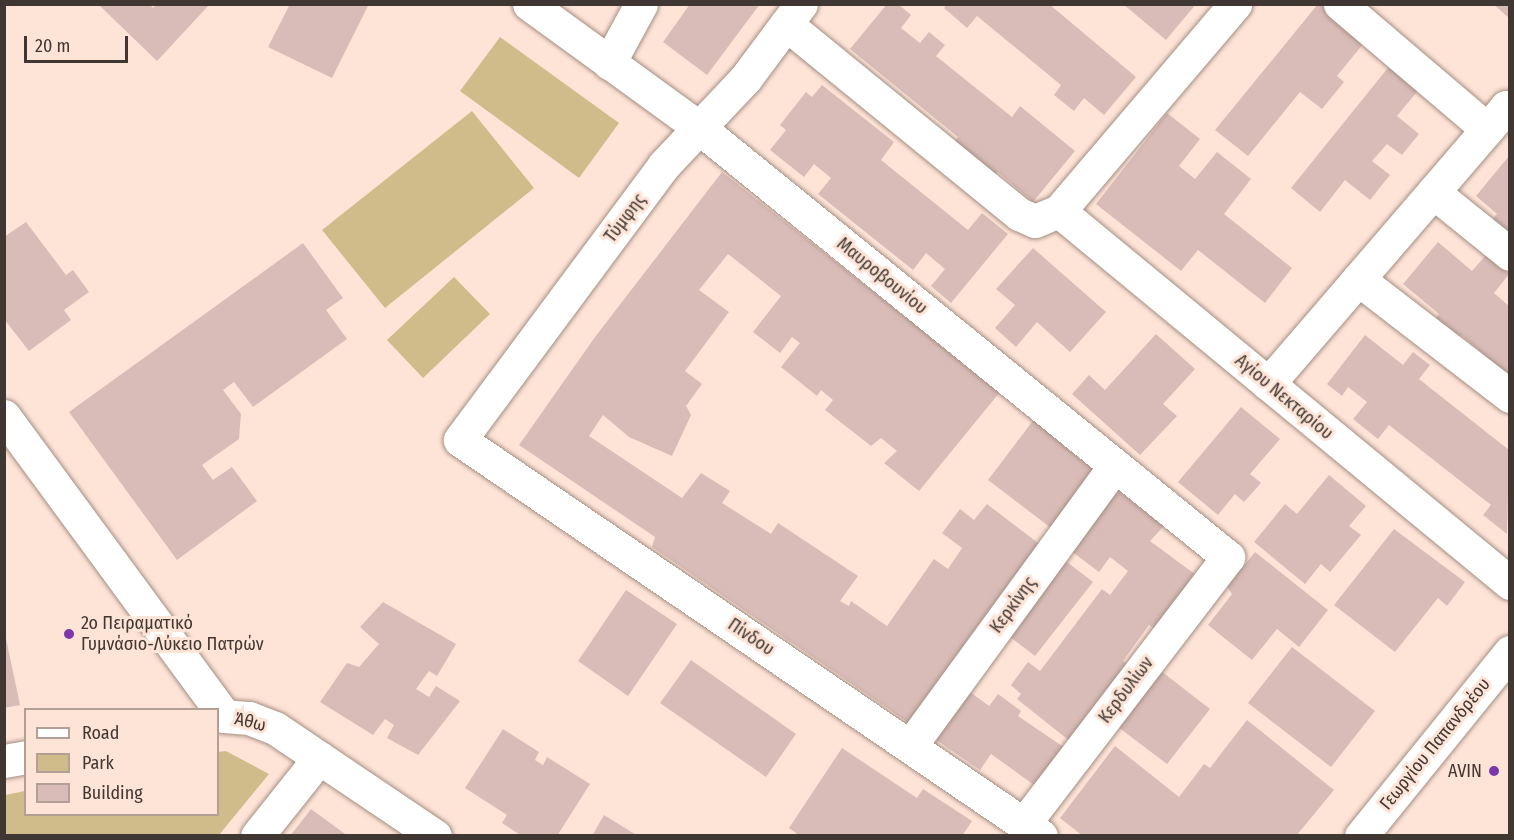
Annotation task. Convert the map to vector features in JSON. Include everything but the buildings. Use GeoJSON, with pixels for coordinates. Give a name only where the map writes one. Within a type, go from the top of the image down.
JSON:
{"type":"FeatureCollection","features":[{"type":"Feature","properties":{"kind":"street","name":"Μαυροβουνίου"},"geometry":{"type":"LineString","coordinates":[[529,4],[697,126],[1228,557]]}},
{"type":"Feature","properties":{"kind":"street"},"geometry":{"type":"LineString","coordinates":[[609,63],[641,4]]}},
{"type":"Feature","properties":{"kind":"street"},"geometry":{"type":"LineString","coordinates":[[794,14],[1019,214],[1035,221],[1059,211],[1235,4]]}},
{"type":"Feature","properties":{"kind":"street"},"geometry":{"type":"LineString","coordinates":[[1268,384],[1498,120],[1340,4]]}},
{"type":"Feature","properties":{"kind":"street","name":"Τύμφης"},"geometry":{"type":"LineString","coordinates":[[460,440],[664,165],[697,126],[745,79],[794,14]]}},
{"type":"Feature","properties":{"kind":"street"},"geometry":{"type":"LineString","coordinates":[[1433,192],[1509,254]]}},
{"type":"Feature","properties":{"kind":"street","name":"Αγίου Νεκταρίου"},"geometry":{"type":"LineString","coordinates":[[1059,211],[1509,583]]}},
{"type":"Feature","properties":{"kind":"street"},"geometry":{"type":"LineString","coordinates":[[1358,279],[1509,396]]}},
{"type":"Feature","properties":{"kind":"street","name":"Άθω"},"geometry":{"type":"LineString","coordinates":[[4,416],[215,708]]}},
{"type":"Feature","properties":{"kind":"street","name":"Πίνδου"},"geometry":{"type":"LineString","coordinates":[[460,440],[911,745],[1032,830]]}},
{"type":"Feature","properties":{"kind":"street","name":"Κερκίνης"},"geometry":{"type":"LineString","coordinates":[[911,745],[1115,465]]}},
{"type":"Feature","properties":{"kind":"street","name":"Κερδυλίων"},"geometry":{"type":"LineString","coordinates":[[1032,830],[1228,557]]}},
{"type":"Feature","properties":{"kind":"street","name":"Γεωργίου Παπανδρέου"},"geometry":{"type":"LineString","coordinates":[[1361,836],[1504,669]]}},
{"type":"Feature","properties":{"kind":"street","name":"Άθω"},"geometry":{"type":"LineString","coordinates":[[221,716],[262,721],[435,836]]}},
{"type":"Feature","properties":{"kind":"street"},"geometry":{"type":"LineString","coordinates":[[4,761],[24,757]]}},
{"type":"Feature","properties":{"kind":"street"},"geometry":{"type":"LineString","coordinates":[[256,836],[319,758]]}},
{"type":"Feature","properties":{"kind":"green space"},"geometry":{"type":"Polygon","coordinates":[[[500,37],[619,123],[579,178],[460,91],[500,37]]]}},
{"type":"Feature","properties":{"kind":"green space"},"geometry":{"type":"Polygon","coordinates":[[[472,111],[534,188],[385,308],[322,230],[472,111]]]}},
{"type":"Feature","properties":{"kind":"green space"},"geometry":{"type":"Polygon","coordinates":[[[454,277],[490,314],[423,378],[387,340],[454,277]]]}},
{"type":"Feature","properties":{"kind":"green space"},"geometry":{"type":"Polygon","coordinates":[[[226,751],[269,774],[219,835],[5,835],[5,795],[24,791],[24,816],[219,816],[219,752],[226,751]]]}},
{"type":"Feature","properties":{"kind":"place","name":"2ο Πειραματικό Γυμνάσιο-Λύκειο Πατρών"},"geometry":{"type":"Point","coordinates":[69,634]}},
{"type":"Feature","properties":{"kind":"place","name":"AVIN"},"geometry":{"type":"Point","coordinates":[1494,771]}}]}
